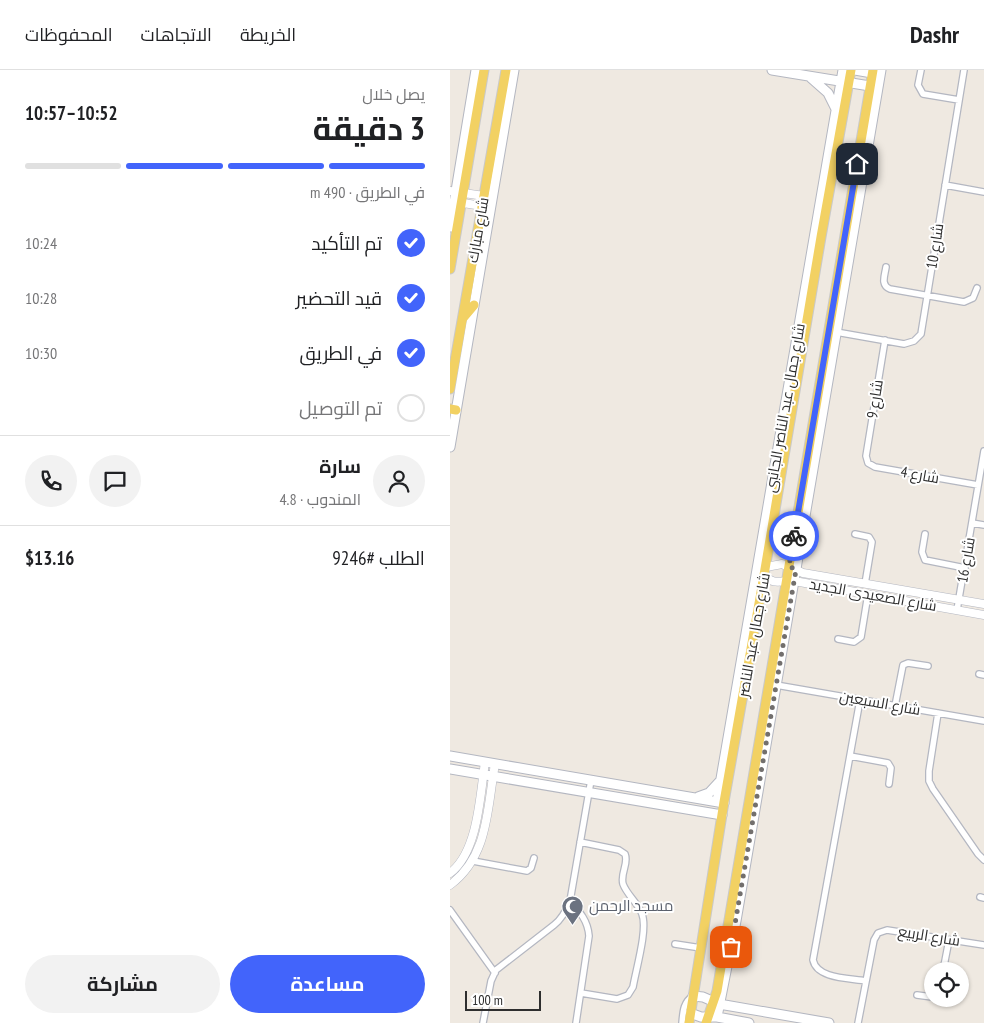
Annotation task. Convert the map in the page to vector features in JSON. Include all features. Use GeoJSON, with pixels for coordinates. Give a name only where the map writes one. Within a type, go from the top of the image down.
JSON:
{"type":"FeatureCollection","features":[{"type":"Feature","properties":{"kind":"main road"},"geometry":{"type":"LineString","coordinates":[[450,227],[476,70]]}},
{"type":"Feature","properties":{"kind":"main road","name":"شارع مبارك"},"geometry":{"type":"LineString","coordinates":[[450,269],[456,196],[484,70]]}},
{"type":"Feature","properties":{"kind":"main road","name":"شارع مبارك"},"geometry":{"type":"LineString","coordinates":[[450,389],[506,70]]}},
{"type":"Feature","properties":{"kind":"main road"},"geometry":{"type":"LineString","coordinates":[[450,447],[453,410],[474,305],[514,70]]}},
{"type":"Feature","properties":{"kind":"main road"},"geometry":{"type":"LineString","coordinates":[[772,70],[874,86],[836,332],[792,568]]}},
{"type":"Feature","properties":{"kind":"main road"},"geometry":{"type":"LineString","coordinates":[[818,236],[845,82],[843,70]]}},
{"type":"Feature","properties":{"kind":"main road"},"geometry":{"type":"LineString","coordinates":[[818,236],[836,109],[851,70]]}},
{"type":"Feature","properties":{"kind":"main road"},"geometry":{"type":"LineString","coordinates":[[855,70],[875,71]]}},
{"type":"Feature","properties":{"kind":"main road","name":"شارع جمال عبد الناصر"},"geometry":{"type":"LineString","coordinates":[[711,1019],[717,1003],[732,920],[874,86],[875,71]]}},
{"type":"Feature","properties":{"kind":"main road"},"geometry":{"type":"LineString","coordinates":[[809,76],[828,93],[836,109]]}},
{"type":"Feature","properties":{"kind":"main road"},"geometry":{"type":"LineString","coordinates":[[500,97],[507,109]]}},
{"type":"Feature","properties":{"kind":"main road","name":"شارع جمال عبد الناصر الجانبى"},"geometry":{"type":"LineString","coordinates":[[724,802],[718,796],[736,715],[818,236]]}},
{"type":"Feature","properties":{"kind":"main road"},"geometry":{"type":"LineString","coordinates":[[462,320],[474,305]]}},
{"type":"Feature","properties":{"kind":"main road","name":"شارع جمال عبد الناصر"},"geometry":{"type":"LineString","coordinates":[[689,1023],[736,715],[765,571],[775,484]]}},
{"type":"Feature","properties":{"kind":"main road"},"geometry":{"type":"LineString","coordinates":[[765,724],[776,685],[778,648]]}},
{"type":"Feature","properties":{"kind":"main road"},"geometry":{"type":"LineString","coordinates":[[450,756],[724,802]]}},
{"type":"Feature","properties":{"kind":"main road"},"geometry":{"type":"LineString","coordinates":[[450,768],[722,815]]}},
{"type":"Feature","properties":{"kind":"main road"},"geometry":{"type":"LineString","coordinates":[[696,798],[703,796],[714,788],[722,777]]}},
{"type":"Feature","properties":{"kind":"main road"},"geometry":{"type":"LineString","coordinates":[[693,996],[703,997],[717,1003],[829,1023]]}},
{"type":"Feature","properties":{"kind":"main road"},"geometry":{"type":"LineString","coordinates":[[690,1013],[711,1019],[749,1023]]}},
{"type":"Feature","properties":{"kind":"street"},"geometry":{"type":"LineString","coordinates":[[921,70],[918,85],[921,92],[959,100]]}},
{"type":"Feature","properties":{"kind":"street","name":"شارع 10"},"geometry":{"type":"LineString","coordinates":[[836,332],[904,344],[917,339],[922,330],[964,70]]}},
{"type":"Feature","properties":{"kind":"street"},"geometry":{"type":"LineString","coordinates":[[945,185],[984,192]]}},
{"type":"Feature","properties":{"kind":"street"},"geometry":{"type":"LineString","coordinates":[[456,196],[483,201]]}},
{"type":"Feature","properties":{"kind":"street"},"geometry":{"type":"LineString","coordinates":[[886,267],[884,283],[887,288],[967,302],[973,298],[977,288]]}},
{"type":"Feature","properties":{"kind":"street","name":"شارع 9"},"geometry":{"type":"LineString","coordinates":[[866,458],[885,340]]}},
{"type":"Feature","properties":{"kind":"street","name":"شارع 16"},"geometry":{"type":"LineString","coordinates":[[957,610],[984,451]]}},
{"type":"Feature","properties":{"kind":"street","name":"شارع 4"},"geometry":{"type":"LineString","coordinates":[[866,458],[873,467],[978,485]]}},
{"type":"Feature","properties":{"kind":"street"},"geometry":{"type":"LineString","coordinates":[[972,523],[984,525]]}},
{"type":"Feature","properties":{"kind":"street"},"geometry":{"type":"LineString","coordinates":[[856,534],[869,537],[872,542],[865,584]]}},
{"type":"Feature","properties":{"kind":"street"},"geometry":{"type":"LineString","coordinates":[[925,534],[922,552],[925,560],[964,568]]}},
{"type":"Feature","properties":{"kind":"street","name":"شارع الصعيدى الجديد"},"geometry":{"type":"LineString","coordinates":[[984,604],[803,573],[779,564],[765,571],[773,582],[790,581],[984,615]]}},
{"type":"Feature","properties":{"kind":"street"},"geometry":{"type":"LineString","coordinates":[[838,639],[854,642],[861,637],[868,594]]}},
{"type":"Feature","properties":{"kind":"street"},"geometry":{"type":"LineString","coordinates":[[895,706],[903,666],[908,663],[928,666]]}},
{"type":"Feature","properties":{"kind":"street","name":"شارع السبعين"},"geometry":{"type":"LineString","coordinates":[[776,685],[984,721]]}},
{"type":"Feature","properties":{"kind":"street"},"geometry":{"type":"LineString","coordinates":[[860,700],[813,960],[817,969],[823,973],[866,981]]}},
{"type":"Feature","properties":{"kind":"street"},"geometry":{"type":"LineString","coordinates":[[938,713],[929,781],[972,846],[984,860]]}},
{"type":"Feature","properties":{"kind":"street"},"geometry":{"type":"LineString","coordinates":[[850,756],[890,764],[892,768],[889,784]]}},
{"type":"Feature","properties":{"kind":"street"},"geometry":{"type":"LineString","coordinates":[[450,885],[461,876],[473,861],[482,839],[490,763]]}},
{"type":"Feature","properties":{"kind":"street"},"geometry":{"type":"LineString","coordinates":[[450,873],[463,860],[471,843],[488,775]]}},
{"type":"Feature","properties":{"kind":"street"},"geometry":{"type":"LineString","coordinates":[[483,1023],[494,972],[558,922],[570,901],[591,780]]}},
{"type":"Feature","properties":{"kind":"street"},"geometry":{"type":"LineString","coordinates":[[580,842],[620,850],[625,854],[623,883],[640,910],[644,923],[632,986],[628,995],[617,999],[581,993]]}},
{"type":"Feature","properties":{"kind":"street"},"geometry":{"type":"LineString","coordinates":[[473,861],[527,870],[532,868],[534,858]]}},
{"type":"Feature","properties":{"kind":"street"},"geometry":{"type":"LineString","coordinates":[[570,901],[584,917],[589,932],[576,1023]]}},
{"type":"Feature","properties":{"kind":"street"},"geometry":{"type":"LineString","coordinates":[[450,910],[494,972]]}},
{"type":"Feature","properties":{"kind":"street","name":"شارع الربيع"},"geometry":{"type":"LineString","coordinates":[[858,1023],[874,940],[880,932],[887,930],[984,945]]}},
{"type":"Feature","properties":{"kind":"street"},"geometry":{"type":"LineString","coordinates":[[945,962],[949,940]]}},
{"type":"Feature","properties":{"kind":"street"},"geometry":{"type":"LineString","coordinates":[[675,944],[701,948]]}},
{"type":"Feature","properties":{"kind":"street"},"geometry":{"type":"LineString","coordinates":[[917,994],[924,995]]}},
{"type":"Feature","properties":{"kind":"street"},"geometry":{"type":"LineString","coordinates":[[682,1023],[685,1005],[693,996]]}},
{"type":"Feature","properties":{"kind":"way so far"},"geometry":{"type":"LineString","coordinates":[[731,947],[796,570],[789,566],[794,536]]}},
{"type":"Feature","properties":{"kind":"place","name":"مسجد الرحمن"},"geometry":{"type":"Point","coordinates":[573,925]}},
{"type":"Feature","properties":{"kind":"route"},"geometry":{"type":"LineString","coordinates":[[794,536],[857,164]]}}]}
